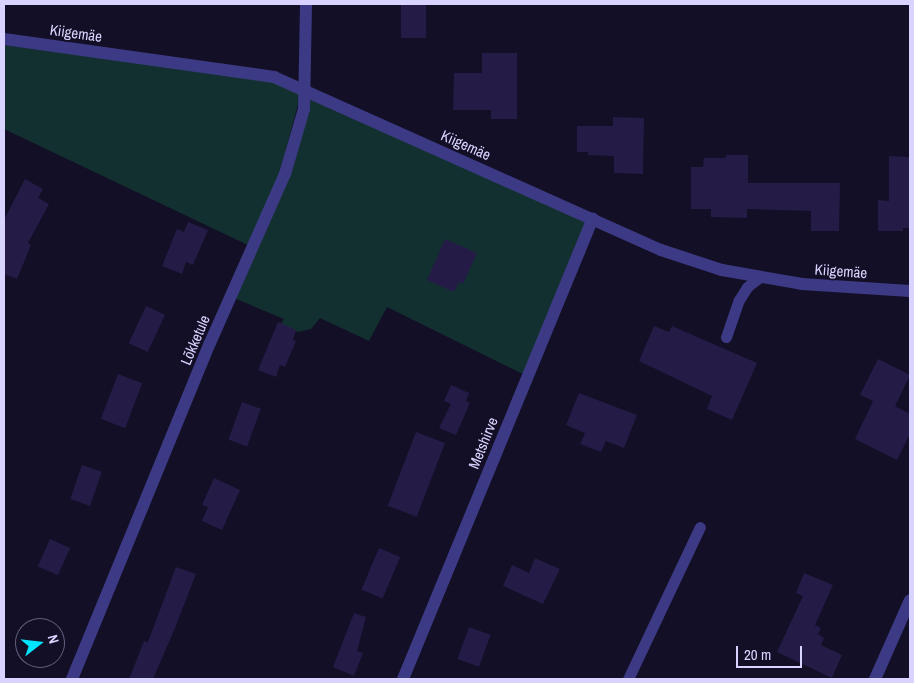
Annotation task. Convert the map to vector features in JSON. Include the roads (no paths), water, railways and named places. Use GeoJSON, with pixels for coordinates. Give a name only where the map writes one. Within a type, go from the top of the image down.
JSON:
{"type":"FeatureCollection","features":[{"type":"Feature","properties":{"kind":"street","name":"Lõkketule"},"geometry":{"type":"LineString","coordinates":[[72,679],[210,343],[285,174],[304,109],[306,4]]}},
{"type":"Feature","properties":{"kind":"street","name":"Kiigemäe"},"geometry":{"type":"LineString","coordinates":[[4,39],[274,77],[661,250],[722,270],[802,284],[910,291]]}},
{"type":"Feature","properties":{"kind":"street","name":"Metshirve"},"geometry":{"type":"LineString","coordinates":[[403,679],[593,219]]}},
{"type":"Feature","properties":{"kind":"street"},"geometry":{"type":"LineString","coordinates":[[876,679],[910,600]]}},
{"type":"Feature","properties":{"kind":"lane"},"geometry":{"type":"LineString","coordinates":[[726,337],[739,300],[748,287],[760,277]]}},
{"type":"Feature","properties":{"kind":"lane"},"geometry":{"type":"LineString","coordinates":[[628,679],[700,527]]}}]}
